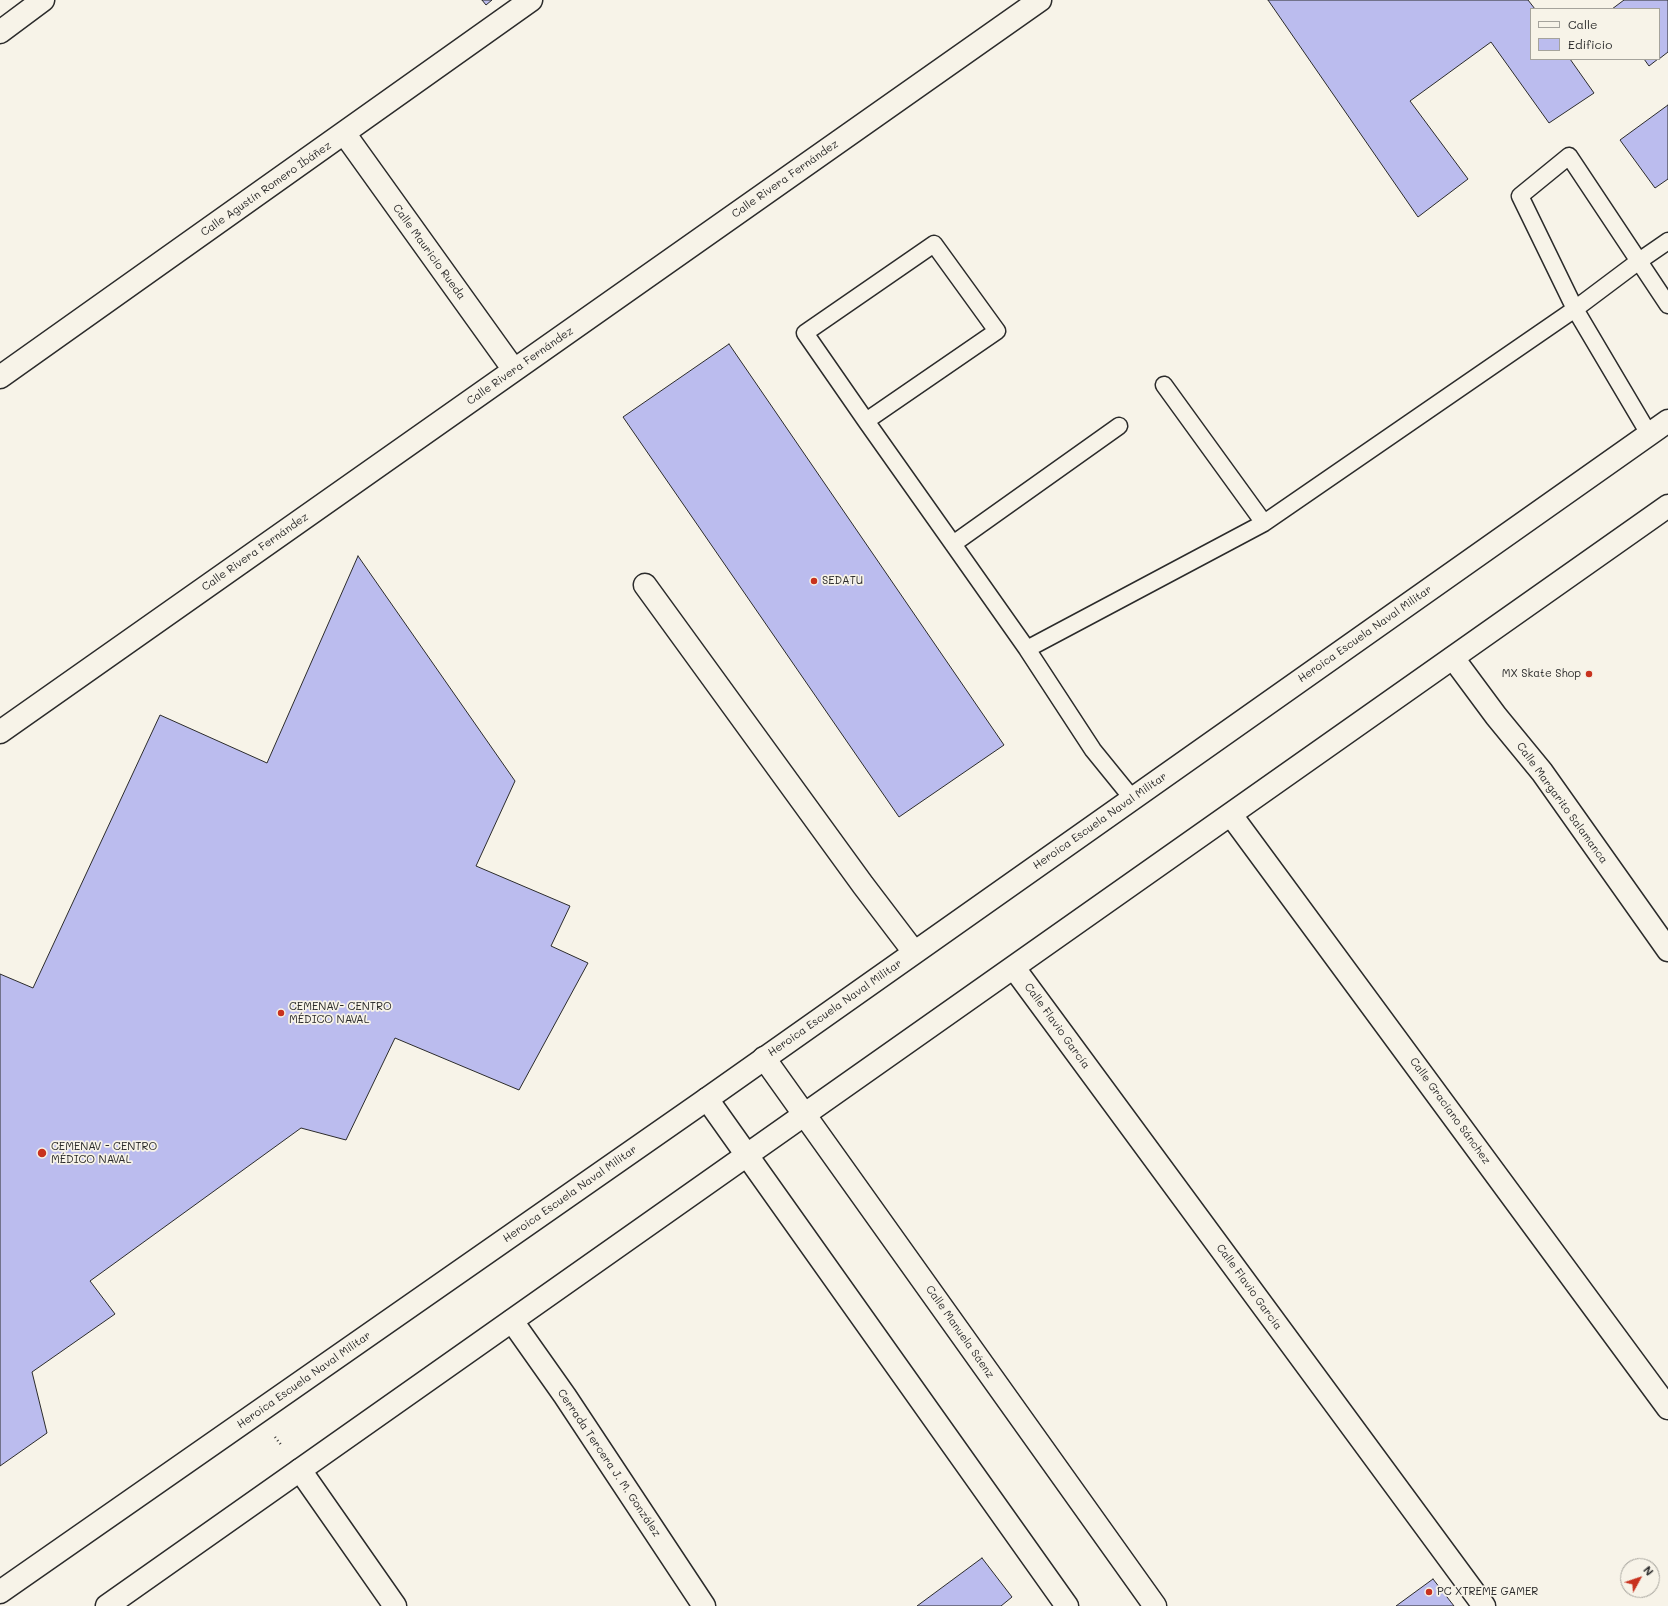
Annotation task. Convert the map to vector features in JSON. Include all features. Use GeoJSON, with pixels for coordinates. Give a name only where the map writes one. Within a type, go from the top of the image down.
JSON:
{"type":"FeatureCollection","features":[{"type":"Feature","properties":{"kind":"street"},"geometry":{"type":"LineString","coordinates":[[0,32],[43,0]]}},
{"type":"Feature","properties":{"kind":"street","name":"Calle Agustín Romero Ibáñez"},"geometry":{"type":"LineString","coordinates":[[0,377],[531,0]]}},
{"type":"Feature","properties":{"kind":"street","name":"Calle Rivera Fernández"},"geometry":{"type":"LineString","coordinates":[[0,732],[1040,0]]}},
{"type":"Feature","properties":{"kind":"street","name":"Calle Mauricio Rueda"},"geometry":{"type":"LineString","coordinates":[[344,133],[514,370]]}},
{"type":"Feature","properties":{"kind":"street","name":"Heroica Escuela Naval Militar"},"geometry":{"type":"LineString","coordinates":[[0,1592],[707,1099],[1668,421]]}},
{"type":"Feature","properties":{"kind":"street"},"geometry":{"type":"LineString","coordinates":[[107,1606],[1453,658],[1666,513]]}},
{"type":"Feature","properties":{"kind":"street"},"geometry":{"type":"LineString","coordinates":[[645,585],[863,885],[914,952]]}},
{"type":"Feature","properties":{"kind":"street","name":"Calle Margarito Salamanca"},"geometry":{"type":"LineString","coordinates":[[1453,658],[1496,716],[1542,772],[1668,950]]}},
{"type":"Feature","properties":{"kind":"street","name":"Calle Graciano Sánchez"},"geometry":{"type":"LineString","coordinates":[[1231,815],[1668,1408]]}},
{"type":"Feature","properties":{"kind":"street","name":"Calle Flavio García"},"geometry":{"type":"LineString","coordinates":[[1014,968],[1484,1606]]}},
{"type":"Feature","properties":{"kind":"street","name":"Calle Manuela Sáenz"},"geometry":{"type":"LineString","coordinates":[[764,1058],[1155,1606]]}},
{"type":"Feature","properties":{"kind":"street"},"geometry":{"type":"LineString","coordinates":[[707,1099],[1067,1606]]}},
{"type":"Feature","properties":{"kind":"street","name":"Cerrada Tercera J. M. González"},"geometry":{"type":"LineString","coordinates":[[512,1321],[565,1396],[704,1606]]}},
{"type":"Feature","properties":{"kind":"street"},"geometry":{"type":"LineString","coordinates":[[300,1470],[395,1606]]}},
{"type":"Feature","properties":{"kind":"lane"},"geometry":{"type":"LineString","coordinates":[[1649,434],[1575,309],[1520,196],[1569,156],[1668,305]]}},
{"type":"Feature","properties":{"kind":"lane"},"geometry":{"type":"LineString","coordinates":[[1027,649],[1264,523],[1575,309],[1668,241]]}},
{"type":"Feature","properties":{"kind":"lane"},"geometry":{"type":"LineString","coordinates":[[866,421],[997,331],[934,244],[805,333],[866,421],[1027,649],[1094,750],[1132,798]]}},
{"type":"Feature","properties":{"kind":"lane"},"geometry":{"type":"LineString","coordinates":[[1164,385],[1264,523]]}},
{"type":"Feature","properties":{"kind":"lane"},"geometry":{"type":"LineString","coordinates":[[953,544],[1119,426]]}},
{"type":"Feature","properties":{"kind":"path"},"geometry":{"type":"LineString","coordinates":[[257,1412],[300,1470]]}},
{"type":"Feature","properties":{"kind":"building"},"geometry":{"type":"Polygon","coordinates":[[[482,0],[492,0],[486,5],[482,0]]]}},
{"type":"Feature","properties":{"kind":"building"},"geometry":{"type":"Polygon","coordinates":[[[1268,0],[1528,0],[1534,8],[1530,8],[1530,60],[1571,60],[1594,93],[1549,123],[1491,42],[1410,101],[1468,179],[1418,217],[1268,0]]]}},
{"type":"Feature","properties":{"kind":"building"},"geometry":{"type":"Polygon","coordinates":[[[1624,0],[1668,0],[1668,52],[1660,58],[1660,8],[1613,8],[1624,0]]]}},
{"type":"Feature","properties":{"kind":"building"},"geometry":{"type":"Polygon","coordinates":[[[1645,60],[1657,60],[1649,66],[1645,60]]]}},
{"type":"Feature","properties":{"kind":"building"},"geometry":{"type":"Polygon","coordinates":[[[1668,105],[1668,179],[1655,188],[1620,140],[1668,105]]]}},
{"type":"Feature","properties":{"kind":"building","name":"SEDATU"},"geometry":{"type":"Polygon","coordinates":[[[729,344],[1004,745],[899,817],[623,417],[729,344]]]}},
{"type":"Feature","properties":{"kind":"building","name":"CEMENAV- CENTRO MÉDICO NAVAL"},"geometry":{"type":"Polygon","coordinates":[[[358,556],[515,781],[476,866],[570,906],[551,946],[588,963],[519,1090],[395,1038],[346,1140],[301,1128],[90,1281],[115,1314],[32,1372],[47,1433],[0,1466],[0,974],[33,988],[160,715],[267,763],[358,556]]]}},
{"type":"Feature","properties":{"kind":"building"},"geometry":{"type":"Polygon","coordinates":[[[982,1558],[1012,1597],[1001,1606],[917,1606],[982,1558]]]}},
{"type":"Feature","properties":{"kind":"building","name":"PC XTREME GAMER"},"geometry":{"type":"Polygon","coordinates":[[[1433,1579],[1454,1606],[1396,1606],[1433,1579]]]}},
{"type":"Feature","properties":{"kind":"place","name":"SEDATU"},"geometry":{"type":"Point","coordinates":[814,581]}},
{"type":"Feature","properties":{"kind":"place","name":"MX Skate Shop"},"geometry":{"type":"Point","coordinates":[1589,674]}},
{"type":"Feature","properties":{"kind":"place","name":"CEMENAV- CENTRO MÉDICO NAVAL"},"geometry":{"type":"Point","coordinates":[281,1013]}},
{"type":"Feature","properties":{"kind":"place","name":"CEMENAV - CENTRO MÉDICO NAVAL"},"geometry":{"type":"Point","coordinates":[42,1153]}},
{"type":"Feature","properties":{"kind":"place","name":"PC XTREME GAMER"},"geometry":{"type":"Point","coordinates":[1429,1592]}}]}
